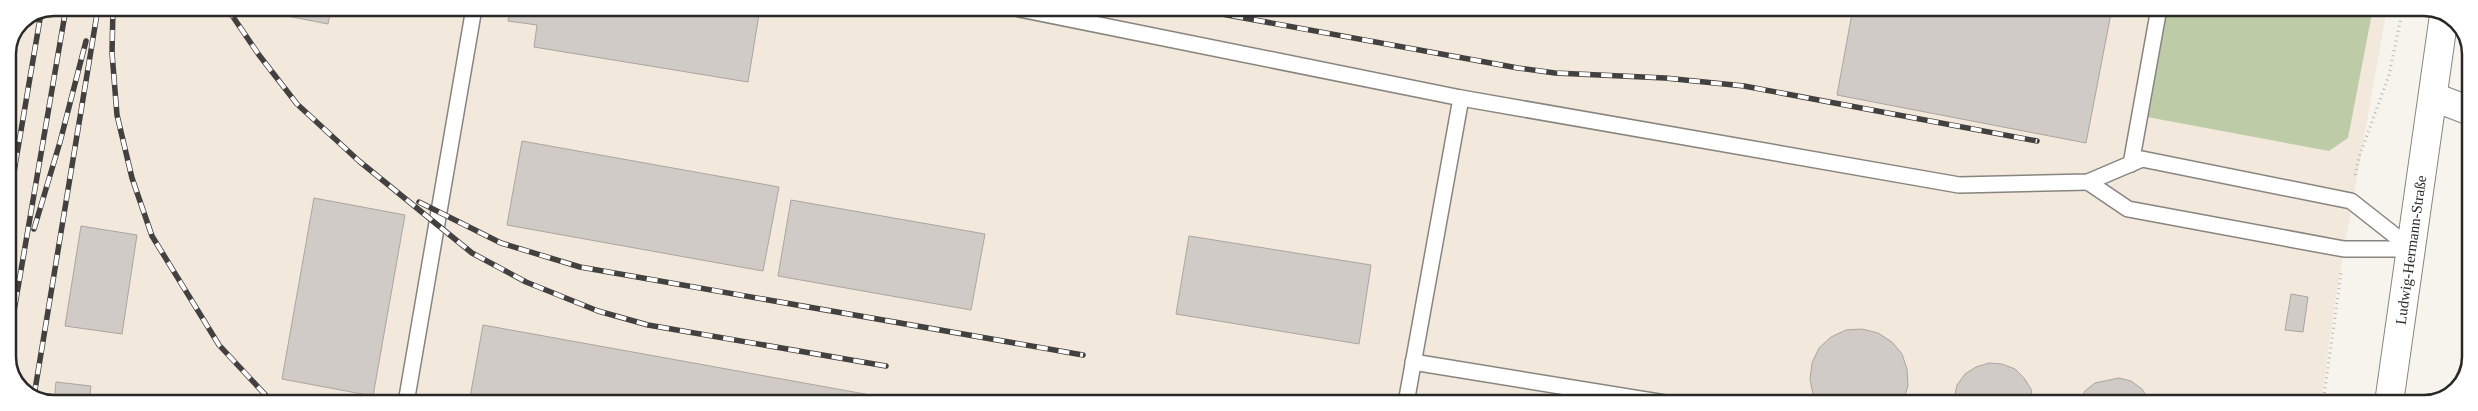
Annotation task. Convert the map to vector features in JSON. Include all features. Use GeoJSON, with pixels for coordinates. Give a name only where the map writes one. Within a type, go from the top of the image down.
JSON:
{"type":"FeatureCollection","features":[{"type":"Feature","properties":{"kind":"street","name":"Ludwig-Hermann-Straße"},"geometry":{"type":"LineString","coordinates":[[2390,395],[2443,21]]}},
{"type":"Feature","properties":{"kind":"street"},"geometry":{"type":"LineString","coordinates":[[2434,97],[2462,108]]}},
{"type":"Feature","properties":{"kind":"lane"},"geometry":{"type":"LineString","coordinates":[[408,394],[473,16]]}},
{"type":"Feature","properties":{"kind":"lane"},"geometry":{"type":"LineString","coordinates":[[1057,16],[1461,98],[1959,185],[2088,182],[2142,159],[2351,201],[2412,249]]}},
{"type":"Feature","properties":{"kind":"lane"},"geometry":{"type":"LineString","coordinates":[[2131,164],[2157,17]]}},
{"type":"Feature","properties":{"kind":"lane"},"geometry":{"type":"LineString","coordinates":[[1407,395],[1461,98]]}},
{"type":"Feature","properties":{"kind":"lane"},"geometry":{"type":"LineString","coordinates":[[2088,182],[2128,209],[2344,248],[2412,249]]}},
{"type":"Feature","properties":{"kind":"lane"},"geometry":{"type":"LineString","coordinates":[[1413,362],[1613,395]]}},
{"type":"Feature","properties":{"kind":"shaded area"},"geometry":{"type":"Polygon","coordinates":[[[54,16],[2385,17],[2335,301],[2322,395],[49,394],[37,391],[27,384],[19,371],[16,359],[16,54],[19,40],[27,27],[40,19],[54,16]]]}},
{"type":"Feature","properties":{"kind":"green space"},"geometry":{"type":"Polygon","coordinates":[[[2165,17],[2371,17],[2348,138],[2329,151],[2147,117],[2165,17]]]}},
{"type":"Feature","properties":{"kind":"building"},"geometry":{"type":"Polygon","coordinates":[[[288,16],[329,16],[328,24],[288,16]]]}},
{"type":"Feature","properties":{"kind":"building"},"geometry":{"type":"Polygon","coordinates":[[[509,16],[759,16],[748,82],[534,47],[537,25],[508,21],[509,16]]]}},
{"type":"Feature","properties":{"kind":"building"},"geometry":{"type":"Polygon","coordinates":[[[1851,17],[2110,17],[2086,143],[1837,95],[1851,17]]]}},
{"type":"Feature","properties":{"kind":"building"},"geometry":{"type":"Polygon","coordinates":[[[522,141],[779,187],[763,271],[507,225],[522,141]]]}},
{"type":"Feature","properties":{"kind":"building"},"geometry":{"type":"Polygon","coordinates":[[[314,198],[405,215],[373,394],[363,394],[282,379],[314,198]]]}},
{"type":"Feature","properties":{"kind":"building"},"geometry":{"type":"Polygon","coordinates":[[[791,200],[985,234],[971,310],[778,276],[791,200]]]}},
{"type":"Feature","properties":{"kind":"building"},"geometry":{"type":"Polygon","coordinates":[[[81,226],[137,235],[122,334],[65,326],[81,226]]]}},
{"type":"Feature","properties":{"kind":"building"},"geometry":{"type":"Polygon","coordinates":[[[1189,236],[1371,265],[1359,344],[1176,314],[1189,236]]]}},
{"type":"Feature","properties":{"kind":"building"},"geometry":{"type":"Polygon","coordinates":[[[2291,294],[2308,297],[2303,332],[2285,330],[2291,294]]]}},
{"type":"Feature","properties":{"kind":"building"},"geometry":{"type":"Polygon","coordinates":[[[483,325],[867,394],[471,394],[483,325]]]}},
{"type":"Feature","properties":{"kind":"building"},"geometry":{"type":"Polygon","coordinates":[[[1862,329],[1878,333],[1892,342],[1902,354],[1907,369],[1908,386],[1905,395],[1813,395],[1810,379],[1812,363],[1819,348],[1831,337],[1846,330],[1862,329]]]}},
{"type":"Feature","properties":{"kind":"building"},"geometry":{"type":"Polygon","coordinates":[[[1989,363],[2002,364],[2015,369],[2024,378],[2031,389],[2032,395],[1955,395],[1957,385],[1965,374],[1976,367],[1989,363]]]}},
{"type":"Feature","properties":{"kind":"building"},"geometry":{"type":"Polygon","coordinates":[[[2119,378],[2131,381],[2142,389],[2146,395],[2083,395],[2095,383],[2119,378]]]}},
{"type":"Feature","properties":{"kind":"building"},"geometry":{"type":"Polygon","coordinates":[[[56,382],[91,386],[90,394],[55,394],[56,382]]]}},
{"type":"Feature","properties":{"kind":"railway"},"geometry":{"type":"LineString","coordinates":[[16,299],[65,16]]}},
{"type":"Feature","properties":{"kind":"railway"},"geometry":{"type":"LineString","coordinates":[[35,390],[97,16]]}},
{"type":"Feature","properties":{"kind":"railway"},"geometry":{"type":"LineString","coordinates":[[113,16],[112,53],[117,115],[132,178],[152,236],[219,345],[265,394]]}},
{"type":"Feature","properties":{"kind":"railway"},"geometry":{"type":"LineString","coordinates":[[232,16],[259,55],[297,104],[359,161],[472,253],[526,282],[598,311],[648,325],[886,366]]}},
{"type":"Feature","properties":{"kind":"railway"},"geometry":{"type":"LineString","coordinates":[[1236,16],[1518,68],[1555,73],[1665,78],[1744,86],[2037,141]]}},
{"type":"Feature","properties":{"kind":"railway"},"geometry":{"type":"LineString","coordinates":[[16,160],[40,19]]}},
{"type":"Feature","properties":{"kind":"railway"},"geometry":{"type":"LineString","coordinates":[[34,229],[60,142],[86,41]]}},
{"type":"Feature","properties":{"kind":"railway"},"geometry":{"type":"LineString","coordinates":[[419,202],[501,243],[580,267],[1083,355]]}}]}
